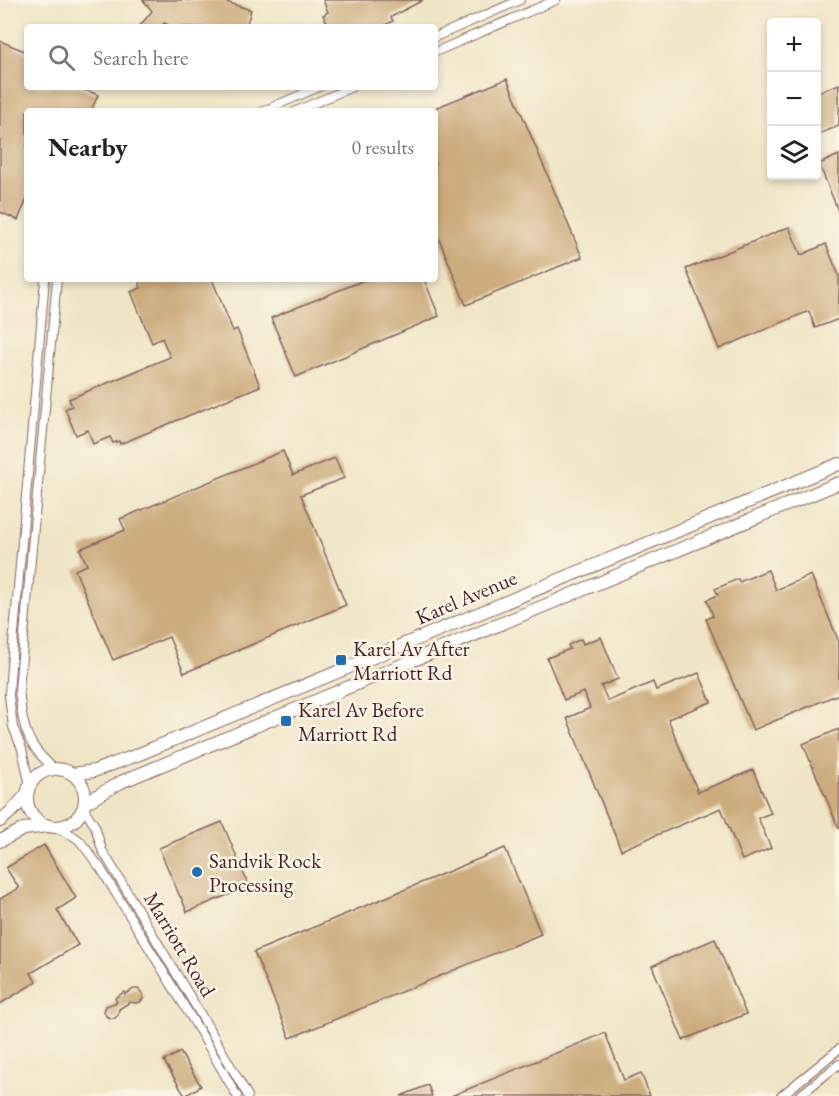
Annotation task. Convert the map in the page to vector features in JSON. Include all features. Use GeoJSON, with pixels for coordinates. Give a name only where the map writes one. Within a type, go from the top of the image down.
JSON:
{"type":"FeatureCollection","features":[{"type":"Feature","properties":{"kind":"main road","name":"Karel Avenue"},"geometry":{"type":"LineString","coordinates":[[54,769],[73,774],[94,771],[137,755],[839,464]]}},
{"type":"Feature","properties":{"kind":"main road","name":"Karel Avenue"},"geometry":{"type":"LineString","coordinates":[[0,841],[24,829],[64,826],[73,823],[84,806],[121,782],[839,483]]}},
{"type":"Feature","properties":{"kind":"main road"},"geometry":{"type":"LineString","coordinates":[[0,822],[14,809],[39,775],[54,769]]}},
{"type":"Feature","properties":{"kind":"main road"},"geometry":{"type":"LineString","coordinates":[[73,774],[83,787],[84,806]]}},
{"type":"Feature","properties":{"kind":"main road"},"geometry":{"type":"LineString","coordinates":[[29,790],[27,802],[29,810],[40,823],[51,827]]}},
{"type":"Feature","properties":{"kind":"street"},"geometry":{"type":"LineString","coordinates":[[438,36],[520,0]]}},
{"type":"Feature","properties":{"kind":"street"},"geometry":{"type":"LineString","coordinates":[[438,51],[556,0]]}},
{"type":"Feature","properties":{"kind":"street"},"geometry":{"type":"LineString","coordinates":[[270,108],[312,90]]}},
{"type":"Feature","properties":{"kind":"street"},"geometry":{"type":"LineString","coordinates":[[303,108],[345,90]]}},
{"type":"Feature","properties":{"kind":"street"},"geometry":{"type":"LineString","coordinates":[[29,790],[22,749],[13,727],[9,679],[45,282]]}},
{"type":"Feature","properties":{"kind":"street"},"geometry":{"type":"LineString","coordinates":[[54,769],[35,750],[31,742],[24,724],[19,689],[57,282]]}},
{"type":"Feature","properties":{"kind":"street","name":"Marriott Road"},"geometry":{"type":"LineString","coordinates":[[84,806],[95,826],[102,850],[248,1096]]}},
{"type":"Feature","properties":{"kind":"street","name":"Marriott Road"},"geometry":{"type":"LineString","coordinates":[[51,827],[72,835],[80,841],[101,869],[237,1096]]}},
{"type":"Feature","properties":{"kind":"street"},"geometry":{"type":"LineString","coordinates":[[781,1096],[839,1049]]}},
{"type":"Feature","properties":{"kind":"street"},"geometry":{"type":"LineString","coordinates":[[799,1096],[839,1064]]}},
{"type":"Feature","properties":{"kind":"building"},"geometry":{"type":"Polygon","coordinates":[[[143,0],[220,0],[251,10],[247,24],[141,24],[152,11],[143,0]]]}},
{"type":"Feature","properties":{"kind":"building"},"geometry":{"type":"Polygon","coordinates":[[[323,0],[423,0],[391,17],[393,21],[387,24],[328,24],[323,15],[328,12],[323,0]]]}},
{"type":"Feature","properties":{"kind":"building"},"geometry":{"type":"Polygon","coordinates":[[[0,41],[24,51],[24,90],[86,90],[98,95],[92,108],[24,108],[24,206],[18,220],[0,212],[0,41]]]}},
{"type":"Feature","properties":{"kind":"building"},"geometry":{"type":"Polygon","coordinates":[[[507,79],[582,257],[466,305],[438,236],[438,108],[435,108],[507,79]]]}},
{"type":"Feature","properties":{"kind":"building"},"geometry":{"type":"Polygon","coordinates":[[[839,84],[839,126],[821,133],[821,126],[821,91],[839,84]]]}},
{"type":"Feature","properties":{"kind":"building"},"geometry":{"type":"Polygon","coordinates":[[[839,155],[839,213],[821,169],[821,163],[839,155]]]}},
{"type":"Feature","properties":{"kind":"building"},"geometry":{"type":"Polygon","coordinates":[[[789,227],[801,255],[826,244],[839,276],[839,319],[815,328],[809,311],[719,349],[686,269],[789,227]]]}},
{"type":"Feature","properties":{"kind":"building"},"geometry":{"type":"Polygon","coordinates":[[[139,282],[213,282],[233,331],[237,329],[260,386],[120,444],[119,441],[113,443],[110,437],[93,444],[88,430],[76,435],[65,409],[72,406],[69,399],[170,357],[162,338],[152,343],[131,292],[141,288],[139,282]]]}},
{"type":"Feature","properties":{"kind":"building"},"geometry":{"type":"Polygon","coordinates":[[[360,282],[425,282],[439,316],[296,377],[271,318],[360,282]]]}},
{"type":"Feature","properties":{"kind":"building"},"geometry":{"type":"Polygon","coordinates":[[[283,451],[293,475],[335,458],[344,478],[301,495],[346,605],[184,673],[169,637],[113,660],[75,570],[87,565],[80,549],[125,530],[120,519],[283,451]]]}},
{"type":"Feature","properties":{"kind":"building"},"geometry":{"type":"Polygon","coordinates":[[[768,570],[776,590],[811,575],[839,642],[839,694],[753,730],[706,619],[713,616],[707,600],[718,595],[715,589],[768,570]]]}},
{"type":"Feature","properties":{"kind":"building"},"geometry":{"type":"Polygon","coordinates":[[[601,637],[618,679],[601,686],[608,701],[653,682],[656,690],[699,673],[711,702],[668,719],[698,792],[753,770],[771,813],[758,818],[771,848],[742,860],[721,808],[621,850],[567,718],[590,708],[584,692],[564,700],[547,658],[570,649],[568,645],[581,639],[583,644],[601,637]]]}},
{"type":"Feature","properties":{"kind":"building"},"geometry":{"type":"Polygon","coordinates":[[[839,729],[839,829],[803,744],[839,729]]]}},
{"type":"Feature","properties":{"kind":"building"},"geometry":{"type":"Polygon","coordinates":[[[222,822],[249,886],[187,912],[159,848],[222,822]]]}},
{"type":"Feature","properties":{"kind":"building"},"geometry":{"type":"Polygon","coordinates":[[[44,845],[76,898],[57,910],[78,945],[31,973],[36,982],[0,1004],[0,899],[19,888],[6,868],[44,845]]]}},
{"type":"Feature","properties":{"kind":"building"},"geometry":{"type":"Polygon","coordinates":[[[505,848],[541,934],[290,1038],[254,952],[505,848]]]}},
{"type":"Feature","properties":{"kind":"building"},"geometry":{"type":"Polygon","coordinates":[[[715,939],[746,1014],[683,1040],[652,966],[715,939]]]}},
{"type":"Feature","properties":{"kind":"building"},"geometry":{"type":"Polygon","coordinates":[[[138,989],[143,994],[140,1002],[130,1002],[119,1009],[115,1018],[106,1016],[104,1011],[106,1006],[117,1002],[115,998],[124,992],[125,994],[138,989]]]}},
{"type":"Feature","properties":{"kind":"building"},"geometry":{"type":"Polygon","coordinates":[[[605,1033],[624,1080],[641,1073],[650,1096],[451,1096],[605,1033]]]}},
{"type":"Feature","properties":{"kind":"building"},"geometry":{"type":"Polygon","coordinates":[[[180,1052],[201,1086],[185,1096],[164,1061],[180,1052]]]}},
{"type":"Feature","properties":{"kind":"building"},"geometry":{"type":"Polygon","coordinates":[[[428,1085],[432,1096],[401,1096],[428,1085]]]}},
{"type":"Feature","properties":{"kind":"place","name":"Karel Av After Marriott Rd"},"geometry":{"type":"Point","coordinates":[341,660]}},
{"type":"Feature","properties":{"kind":"place","name":"Karel Av Before Marriott Rd"},"geometry":{"type":"Point","coordinates":[286,721]}},
{"type":"Feature","properties":{"kind":"place","name":"Sandvik Rock Processing"},"geometry":{"type":"Point","coordinates":[197,872]}}]}
